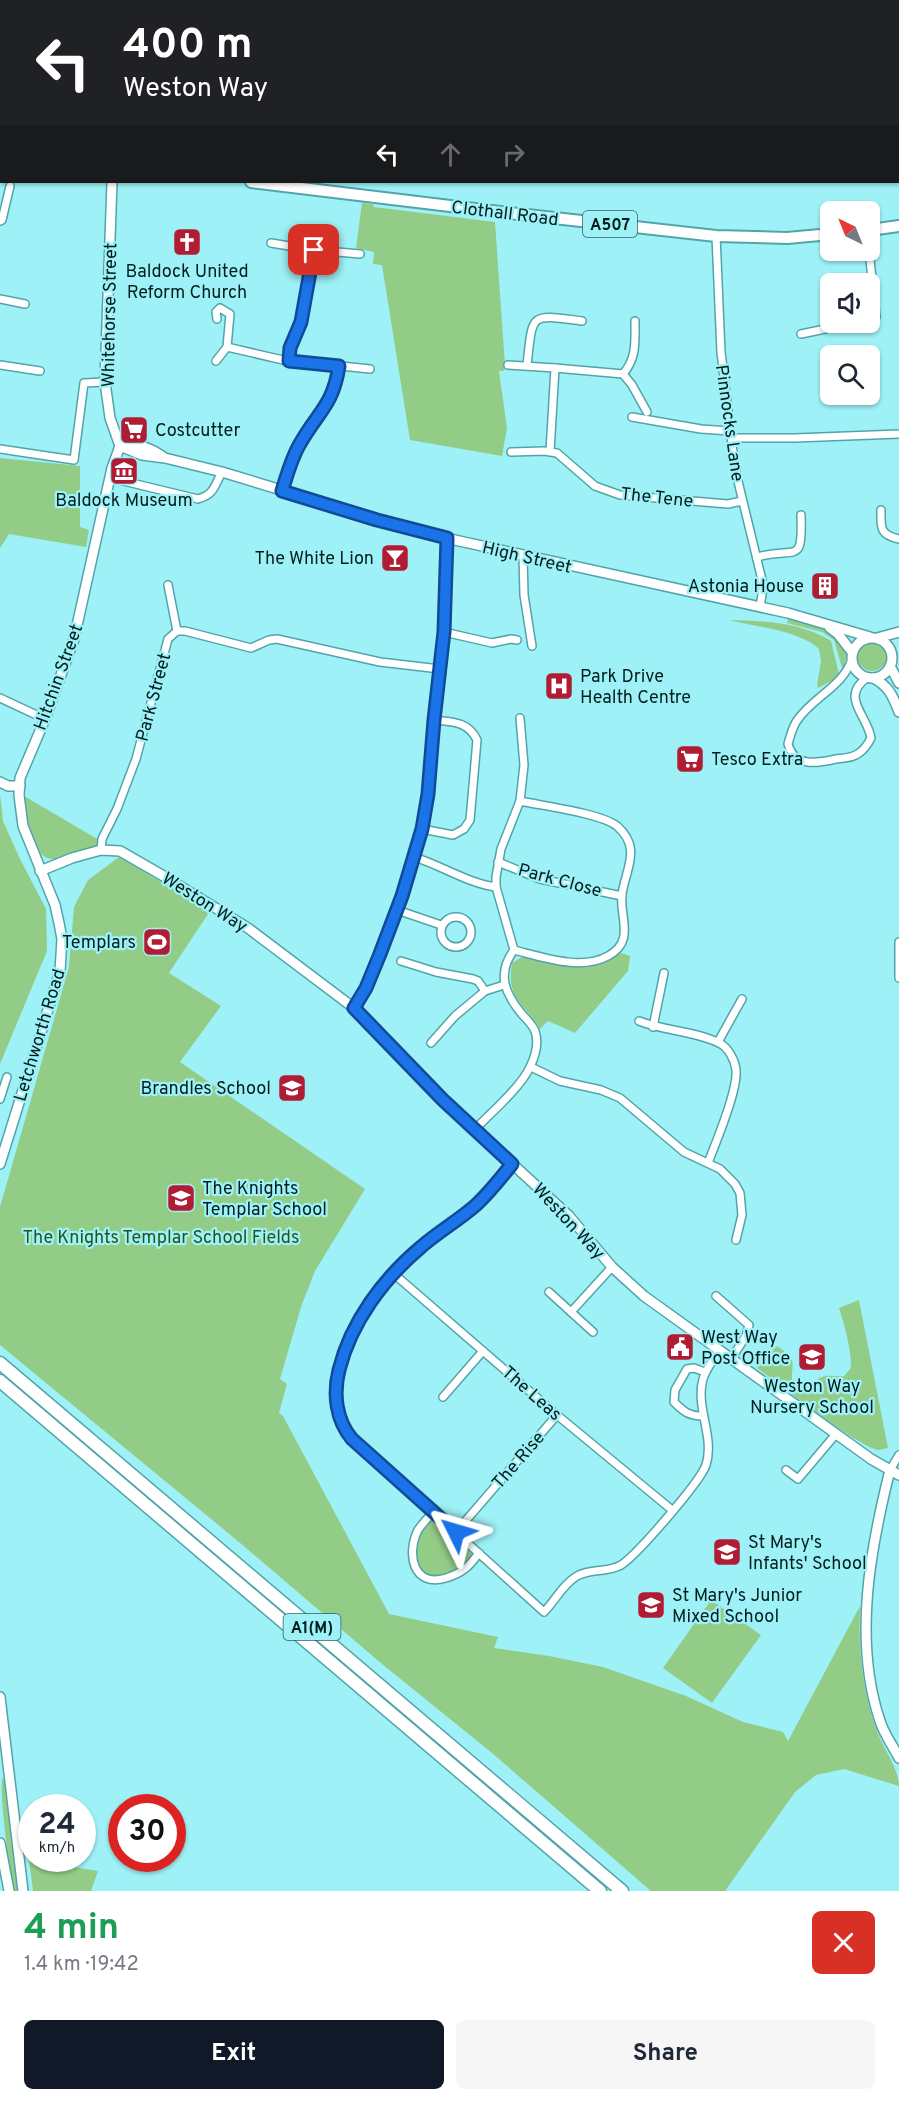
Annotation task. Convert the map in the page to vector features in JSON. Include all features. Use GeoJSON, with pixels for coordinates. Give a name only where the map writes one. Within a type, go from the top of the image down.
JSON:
{"type":"FeatureCollection","features":[{"type":"Feature","properties":{"kind":"highway","name":"A1(M)"},"geometry":{"type":"LineString","coordinates":[[0,1363],[622,1891]]}},
{"type":"Feature","properties":{"kind":"highway","name":"A1(M)"},"geometry":{"type":"LineString","coordinates":[[5,1385],[600,1891]]}},
{"type":"Feature","properties":{"kind":"main road","name":"Whitehorse Street"},"geometry":{"type":"LineString","coordinates":[[112,183],[105,382],[110,418],[120,446]]}},
{"type":"Feature","properties":{"kind":"main road","name":"Clothall Road"},"geometry":{"type":"LineString","coordinates":[[259,183],[716,236],[788,238],[820,235]]}},
{"type":"Feature","properties":{"kind":"main road"},"geometry":{"type":"LineString","coordinates":[[880,229],[899,226]]}},
{"type":"Feature","properties":{"kind":"main road","name":"High Street"},"geometry":{"type":"LineString","coordinates":[[120,446],[142,455],[165,458],[222,472],[366,517],[447,538],[760,607],[874,638]]}},
{"type":"Feature","properties":{"kind":"main road","name":"Hitchin Street"},"geometry":{"type":"LineString","coordinates":[[40,871],[23,826],[20,786],[24,767],[67,661],[78,624],[120,446]]}},
{"type":"Feature","properties":{"kind":"main road","name":"High Street"},"geometry":{"type":"LineString","coordinates":[[823,623],[838,634],[852,656]]}},
{"type":"Feature","properties":{"kind":"main road"},"geometry":{"type":"LineString","coordinates":[[899,632],[856,645],[852,656],[857,671],[884,683],[899,712]]}},
{"type":"Feature","properties":{"kind":"main road"},"geometry":{"type":"LineString","coordinates":[[874,638],[884,642],[890,648],[892,656]]}},
{"type":"Feature","properties":{"kind":"main road"},"geometry":{"type":"LineString","coordinates":[[871,678],[886,672],[899,646]]}},
{"type":"Feature","properties":{"kind":"main road"},"geometry":{"type":"LineString","coordinates":[[890,666],[899,683]]}},
{"type":"Feature","properties":{"kind":"main road"},"geometry":{"type":"LineString","coordinates":[[0,782],[8,786],[20,786]]}},
{"type":"Feature","properties":{"kind":"main road","name":"Weston Way"},"geometry":{"type":"LineString","coordinates":[[40,871],[72,858],[101,850],[120,851],[248,928],[354,1008],[474,1130],[569,1216],[612,1267],[644,1296],[836,1434],[895,1473]]}},
{"type":"Feature","properties":{"kind":"main road","name":"Letchworth Road"},"geometry":{"type":"LineString","coordinates":[[0,1164],[61,963],[62,939],[55,905],[40,871]]}},
{"type":"Feature","properties":{"kind":"main road"},"geometry":{"type":"LineString","coordinates":[[895,1473],[872,1560],[867,1596],[867,1669],[880,1723],[899,1758]]}},
{"type":"Feature","properties":{"kind":"main road"},"geometry":{"type":"LineString","coordinates":[[0,1697],[4,1767],[23,1891]]}},
{"type":"Feature","properties":{"kind":"main road"},"geometry":{"type":"LineString","coordinates":[[0,1843],[9,1891]]}},
{"type":"Feature","properties":{"kind":"street"},"geometry":{"type":"LineString","coordinates":[[0,221],[10,186]]}},
{"type":"Feature","properties":{"kind":"street","name":"Pinnocks Lane"},"geometry":{"type":"LineString","coordinates":[[716,236],[721,352],[735,469],[763,588],[760,607]]}},
{"type":"Feature","properties":{"kind":"street"},"geometry":{"type":"LineString","coordinates":[[271,243],[360,254]]}},
{"type":"Feature","properties":{"kind":"street"},"geometry":{"type":"LineString","coordinates":[[289,361],[290,348],[301,322],[314,250]]}},
{"type":"Feature","properties":{"kind":"street"},"geometry":{"type":"LineString","coordinates":[[0,299],[25,304]]}},
{"type":"Feature","properties":{"kind":"street"},"geometry":{"type":"LineString","coordinates":[[216,361],[228,347],[230,314],[220,308],[216,312],[217,319]]}},
{"type":"Feature","properties":{"kind":"street"},"geometry":{"type":"LineString","coordinates":[[527,365],[532,327],[538,319],[544,316],[582,321]]}},
{"type":"Feature","properties":{"kind":"street"},"geometry":{"type":"LineString","coordinates":[[623,374],[631,364],[634,355],[635,321]]}},
{"type":"Feature","properties":{"kind":"street"},"geometry":{"type":"LineString","coordinates":[[801,334],[820,330]]}},
{"type":"Feature","properties":{"kind":"street"},"geometry":{"type":"LineString","coordinates":[[228,347],[289,361],[370,369]]}},
{"type":"Feature","properties":{"kind":"street"},"geometry":{"type":"LineString","coordinates":[[0,365],[40,371]]}},
{"type":"Feature","properties":{"kind":"street"},"geometry":{"type":"LineString","coordinates":[[508,365],[623,374],[647,412]]}},
{"type":"Feature","properties":{"kind":"street"},"geometry":{"type":"LineString","coordinates":[[282,491],[302,440],[328,405],[337,380],[339,366]]}},
{"type":"Feature","properties":{"kind":"street"},"geometry":{"type":"LineString","coordinates":[[511,452],[550,451],[555,368]]}},
{"type":"Feature","properties":{"kind":"street"},"geometry":{"type":"LineString","coordinates":[[0,449],[74,460],[84,383],[105,382]]}},
{"type":"Feature","properties":{"kind":"street"},"geometry":{"type":"LineString","coordinates":[[632,417],[731,434],[899,434]]}},
{"type":"Feature","properties":{"kind":"street","name":"The Tene"},"geometry":{"type":"LineString","coordinates":[[550,451],[565,458],[595,486],[611,493],[728,504],[742,501]]}},
{"type":"Feature","properties":{"kind":"street"},"geometry":{"type":"LineString","coordinates":[[111,477],[198,499],[209,496],[222,472]]}},
{"type":"Feature","properties":{"kind":"street"},"geometry":{"type":"LineString","coordinates":[[881,510],[882,531],[886,535],[899,538]]}},
{"type":"Feature","properties":{"kind":"street"},"geometry":{"type":"LineString","coordinates":[[757,557],[794,552],[800,548],[802,542],[801,515]]}},
{"type":"Feature","properties":{"kind":"street"},"geometry":{"type":"LineString","coordinates":[[354,1008],[366,988],[397,910],[422,829],[428,794],[444,632],[447,538]]}},
{"type":"Feature","properties":{"kind":"street"},"geometry":{"type":"LineString","coordinates":[[523,556],[524,595],[532,646]]}},
{"type":"Feature","properties":{"kind":"street"},"geometry":{"type":"LineString","coordinates":[[168,585],[177,631]]}},
{"type":"Feature","properties":{"kind":"street","name":"Park Street"},"geometry":{"type":"LineString","coordinates":[[101,850],[102,839],[117,809],[136,759],[168,639],[177,631],[250,648],[276,639],[388,664],[440,669]]}},
{"type":"Feature","properties":{"kind":"street"},"geometry":{"type":"LineString","coordinates":[[444,632],[492,643],[517,640]]}},
{"type":"Feature","properties":{"kind":"street"},"geometry":{"type":"LineString","coordinates":[[852,656],[844,676],[797,721],[788,744],[792,754],[808,763],[854,756],[861,752],[871,738],[854,694],[859,685],[871,678]]}},
{"type":"Feature","properties":{"kind":"street"},"geometry":{"type":"LineString","coordinates":[[0,698],[45,719]]}},
{"type":"Feature","properties":{"kind":"street"},"geometry":{"type":"LineString","coordinates":[[474,1130],[522,1079],[531,1067],[537,1047],[531,1023],[512,1001],[504,985],[507,963],[514,950],[496,887],[501,849],[520,801],[524,765],[520,718]]}},
{"type":"Feature","properties":{"kind":"street"},"geometry":{"type":"LineString","coordinates":[[422,829],[453,835],[468,825],[472,813],[477,740],[465,725],[434,720]]}},
{"type":"Feature","properties":{"kind":"street"},"geometry":{"type":"LineString","coordinates":[[514,950],[560,960],[591,962],[609,956],[620,947],[624,933],[622,896],[631,855],[629,841],[622,831],[610,821],[520,801]]}},
{"type":"Feature","properties":{"kind":"street"},"geometry":{"type":"LineString","coordinates":[[414,857],[446,868],[468,881],[496,887]]}},
{"type":"Feature","properties":{"kind":"street","name":"Park Close"},"geometry":{"type":"LineString","coordinates":[[498,862],[540,879],[622,896]]}},
{"type":"Feature","properties":{"kind":"street"},"geometry":{"type":"LineString","coordinates":[[397,910],[441,925]]}},
{"type":"Feature","properties":{"kind":"street"},"geometry":{"type":"LineString","coordinates":[[461,917],[469,923],[470,937],[463,945],[450,946],[442,939],[441,925],[448,918],[461,917]]}},
{"type":"Feature","properties":{"kind":"street"},"geometry":{"type":"LineString","coordinates":[[899,942],[899,978]]}},
{"type":"Feature","properties":{"kind":"street"},"geometry":{"type":"LineString","coordinates":[[401,961],[436,972],[473,979],[478,981],[485,991]]}},
{"type":"Feature","properties":{"kind":"street"},"geometry":{"type":"LineString","coordinates":[[653,1027],[664,973]]}},
{"type":"Feature","properties":{"kind":"street"},"geometry":{"type":"LineString","coordinates":[[430,1043],[455,1016],[485,991],[504,985]]}},
{"type":"Feature","properties":{"kind":"street"},"geometry":{"type":"LineString","coordinates":[[718,1042],[742,999]]}},
{"type":"Feature","properties":{"kind":"street"},"geometry":{"type":"LineString","coordinates":[[639,1021],[653,1027],[718,1042],[733,1059],[736,1068],[735,1078],[724,1119],[708,1163]]}},
{"type":"Feature","properties":{"kind":"street"},"geometry":{"type":"LineString","coordinates":[[531,1067],[560,1081],[601,1090],[620,1098],[684,1152],[720,1169],[729,1176],[740,1193],[742,1215],[736,1240]]}},
{"type":"Feature","properties":{"kind":"street","name":"Letchworth Road"},"geometry":{"type":"LineString","coordinates":[[0,1099],[7,1077]]}},
{"type":"Feature","properties":{"kind":"street"},"geometry":{"type":"LineString","coordinates":[[512,1164],[476,1205],[423,1245],[394,1274],[364,1311],[342,1355],[336,1388],[339,1418],[352,1439],[544,1612],[576,1576],[594,1570],[615,1568],[629,1559],[645,1544],[698,1479],[706,1463],[707,1450],[701,1385],[705,1372],[719,1351]]}},
{"type":"Feature","properties":{"kind":"street"},"geometry":{"type":"LineString","coordinates":[[571,1312],[612,1267]]}},
{"type":"Feature","properties":{"kind":"street","name":"The Leas"},"geometry":{"type":"LineString","coordinates":[[394,1274],[557,1415],[672,1510]]}},
{"type":"Feature","properties":{"kind":"street"},"geometry":{"type":"LineString","coordinates":[[549,1292],[593,1332]]}},
{"type":"Feature","properties":{"kind":"street"},"geometry":{"type":"LineString","coordinates":[[716,1296],[748,1325],[746,1336],[730,1359]]}},
{"type":"Feature","properties":{"kind":"street"},"geometry":{"type":"LineString","coordinates":[[443,1397],[483,1351]]}},
{"type":"Feature","properties":{"kind":"street"},"geometry":{"type":"LineString","coordinates":[[703,1416],[690,1416],[674,1402],[673,1394],[687,1369],[694,1368],[705,1372]]}},
{"type":"Feature","properties":{"kind":"street","name":"The Rise"},"geometry":{"type":"LineString","coordinates":[[456,1532],[557,1415]]}},
{"type":"Feature","properties":{"kind":"street"},"geometry":{"type":"LineString","coordinates":[[786,1470],[798,1479],[836,1434]]}},
{"type":"Feature","properties":{"kind":"street"},"geometry":{"type":"LineString","coordinates":[[895,1473],[899,1455]]}},
{"type":"Feature","properties":{"kind":"street"},"geometry":{"type":"LineString","coordinates":[[433,1512],[417,1532],[413,1549],[415,1567],[422,1576],[436,1580],[458,1574],[479,1553]]}},
{"type":"Feature","properties":{"kind":"green space"},"geometry":{"type":"Polygon","coordinates":[[[362,203],[373,204],[374,207],[495,222],[505,366],[504,371],[499,371],[507,428],[502,456],[410,440],[382,265],[373,264],[374,252],[356,248],[362,203]]]}},
{"type":"Feature","properties":{"kind":"green space"},"geometry":{"type":"Polygon","coordinates":[[[0,458],[80,466],[80,527],[89,530],[86,547],[9,534],[0,548],[0,458]]]}},
{"type":"Feature","properties":{"kind":"green space"},"geometry":{"type":"Polygon","coordinates":[[[788,619],[823,629],[838,639],[847,653],[843,671],[834,640],[822,632],[787,623],[788,619]]]}},
{"type":"Feature","properties":{"kind":"green space"},"geometry":{"type":"Polygon","coordinates":[[[729,620],[794,626],[819,635],[831,641],[839,674],[835,679],[818,688],[821,661],[819,649],[800,637],[788,633],[729,620]]]}},
{"type":"Feature","properties":{"kind":"green space"},"geometry":{"type":"Polygon","coordinates":[[[872,641],[883,645],[887,656],[883,667],[872,671],[861,667],[857,656],[861,645],[872,641]]]}},
{"type":"Feature","properties":{"kind":"green space"},"geometry":{"type":"Polygon","coordinates":[[[0,794],[3,821],[46,909],[47,951],[0,1064],[0,794]]]}},
{"type":"Feature","properties":{"kind":"green space"},"geometry":{"type":"Polygon","coordinates":[[[24,796],[99,840],[98,846],[57,859],[45,857],[34,844],[24,796]]]}},
{"type":"Feature","properties":{"kind":"green space","name":"The Knights Templar School Fields"},"geometry":{"type":"Polygon","coordinates":[[[119,857],[210,911],[169,973],[221,1006],[180,1062],[365,1189],[315,1271],[301,1307],[280,1379],[287,1384],[279,1413],[283,1416],[389,1614],[498,1637],[494,1648],[603,1667],[686,1696],[743,1722],[783,1732],[788,1741],[860,1606],[861,1653],[868,1700],[877,1731],[896,1773],[899,1786],[844,1769],[816,1775],[795,1792],[725,1891],[651,1891],[492,1753],[0,1345],[0,1207],[69,967],[74,907],[88,880],[119,857]]]}},
{"type":"Feature","properties":{"kind":"green space"},"geometry":{"type":"Polygon","coordinates":[[[621,953],[630,956],[628,971],[575,1033],[548,1021],[540,1029],[514,993],[512,963],[524,956],[561,964],[586,965],[610,959],[621,953]]]}},
{"type":"Feature","properties":{"kind":"green space"},"geometry":{"type":"Polygon","coordinates":[[[859,1300],[888,1448],[879,1450],[869,1447],[837,1427],[757,1368],[777,1346],[791,1358],[792,1383],[797,1388],[805,1389],[825,1376],[844,1376],[851,1368],[851,1360],[839,1308],[859,1300]]]}},
{"type":"Feature","properties":{"kind":"green space"},"geometry":{"type":"Polygon","coordinates":[[[433,1520],[472,1554],[472,1557],[460,1569],[436,1577],[426,1575],[419,1568],[416,1558],[419,1536],[425,1526],[433,1520]]]}},
{"type":"Feature","properties":{"kind":"green space"},"geometry":{"type":"Polygon","coordinates":[[[711,1600],[761,1635],[712,1703],[663,1668],[711,1600]]]}},
{"type":"Feature","properties":{"kind":"green space"},"geometry":{"type":"Polygon","coordinates":[[[2,1778],[5,1781],[19,1891],[15,1891],[9,1863],[3,1816],[2,1778]]]}},
{"type":"Feature","properties":{"kind":"green space"},"geometry":{"type":"Polygon","coordinates":[[[98,1871],[91,1891],[33,1891],[31,1872],[98,1871]]]}},
{"type":"Feature","properties":{"kind":"place","name":"Baldock United Reform Church"},"geometry":{"type":"Point","coordinates":[187,242]}},
{"type":"Feature","properties":{"kind":"place","name":"Costcutter"},"geometry":{"type":"Point","coordinates":[134,430]}},
{"type":"Feature","properties":{"kind":"place","name":"Baldock Museum"},"geometry":{"type":"Point","coordinates":[124,471]}},
{"type":"Feature","properties":{"kind":"place","name":"The White Lion"},"geometry":{"type":"Point","coordinates":[395,558]}},
{"type":"Feature","properties":{"kind":"place","name":"Astonia House"},"geometry":{"type":"Point","coordinates":[825,586]}},
{"type":"Feature","properties":{"kind":"place","name":"Park Drive Health Centre"},"geometry":{"type":"Point","coordinates":[559,686]}},
{"type":"Feature","properties":{"kind":"place","name":"Tesco Extra"},"geometry":{"type":"Point","coordinates":[690,759]}},
{"type":"Feature","properties":{"kind":"place","name":"Templars"},"geometry":{"type":"Point","coordinates":[157,942]}},
{"type":"Feature","properties":{"kind":"place","name":"Brandles School"},"geometry":{"type":"Point","coordinates":[292,1088]}},
{"type":"Feature","properties":{"kind":"place","name":"The Knights Templar School"},"geometry":{"type":"Point","coordinates":[181,1198]}},
{"type":"Feature","properties":{"kind":"place","name":"West Way Post Office"},"geometry":{"type":"Point","coordinates":[680,1347]}},
{"type":"Feature","properties":{"kind":"place","name":"Weston Way Nursery School"},"geometry":{"type":"Point","coordinates":[812,1357]}},
{"type":"Feature","properties":{"kind":"place","name":"St Mary's Infants' School"},"geometry":{"type":"Point","coordinates":[727,1552]}},
{"type":"Feature","properties":{"kind":"place","name":"St Mary's Junior Mixed School"},"geometry":{"type":"Point","coordinates":[651,1605]}},
{"type":"Feature","properties":{"kind":"route"},"geometry":{"type":"LineString","coordinates":[[314,250],[301,322],[290,348],[289,361],[339,366],[337,380],[328,405],[297,448],[282,491],[377,520],[447,538],[444,632],[428,794],[422,829],[402,896],[380,954],[362,997],[354,1008],[443,1100],[512,1164],[476,1205],[409,1257],[377,1293],[364,1311],[342,1355],[336,1388],[337,1401],[340,1423],[352,1439],[456,1532]]}}]}
